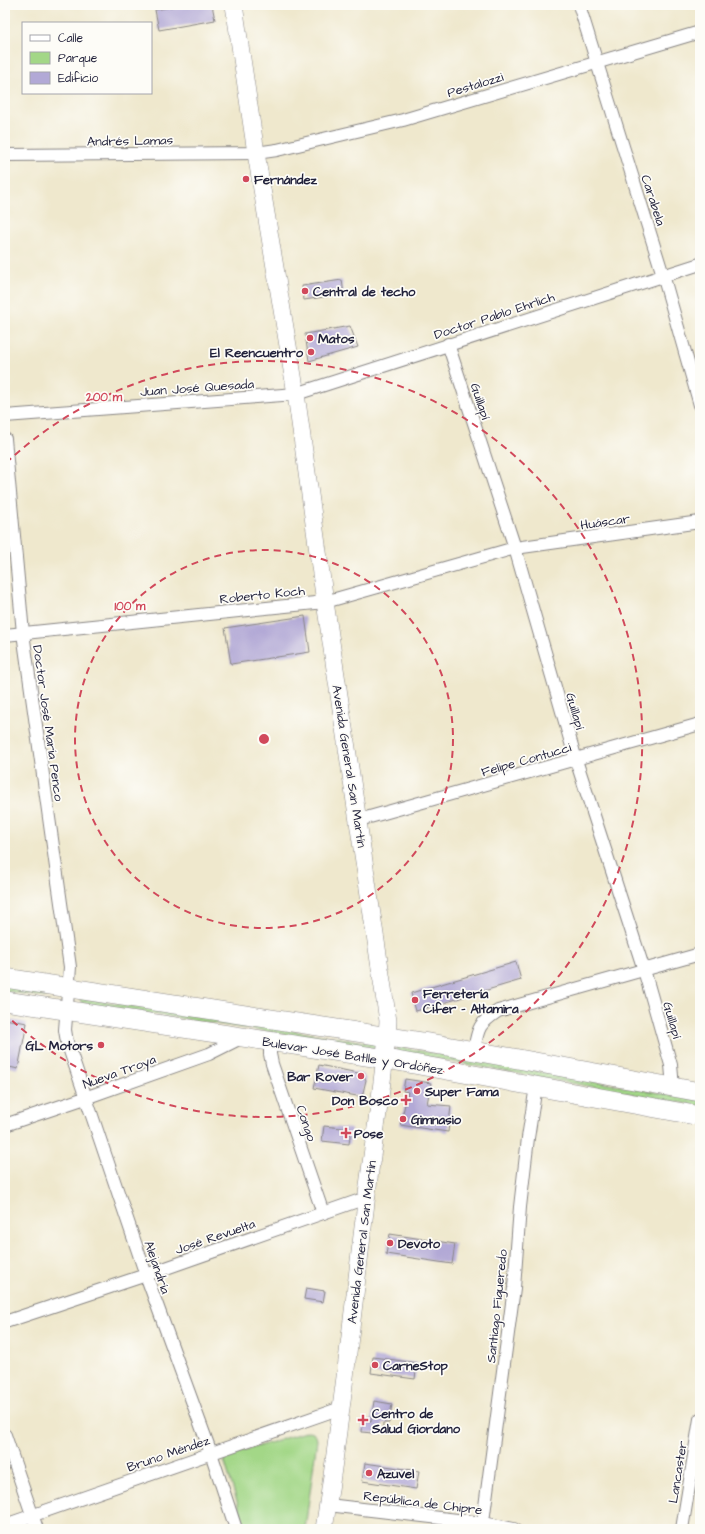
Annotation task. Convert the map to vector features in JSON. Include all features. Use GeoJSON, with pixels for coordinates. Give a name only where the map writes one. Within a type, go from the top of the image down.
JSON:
{"type":"FeatureCollection","features":[{"type":"Feature","properties":{"kind":"main road","name":"Avenida General San Martín"},"geometry":{"type":"LineString","coordinates":[[234,5],[256,153],[296,394],[325,602],[387,1011],[386,1059],[366,1198],[341,1408],[324,1529]]}},
{"type":"Feature","properties":{"kind":"main road","name":"Bulevar José Batlle y Ordóñez"},"geometry":{"type":"LineString","coordinates":[[5,978],[474,1050],[700,1092]]}},
{"type":"Feature","properties":{"kind":"main road","name":"Bulevar José Batlle y Ordóñez"},"geometry":{"type":"LineString","coordinates":[[5,1001],[386,1059],[700,1116]]}},
{"type":"Feature","properties":{"kind":"street","name":"Carabela"},"geometry":{"type":"LineString","coordinates":[[579,5],[663,275],[700,404]]}},
{"type":"Feature","properties":{"kind":"street","name":"Pestalozzi"},"geometry":{"type":"LineString","coordinates":[[256,153],[277,150],[403,120],[700,32]]}},
{"type":"Feature","properties":{"kind":"street","name":"Andrés Lamas"},"geometry":{"type":"LineString","coordinates":[[5,155],[256,153]]}},
{"type":"Feature","properties":{"kind":"street","name":"Doctor Pablo Ehrlich"},"geometry":{"type":"LineString","coordinates":[[296,394],[700,264]]}},
{"type":"Feature","properties":{"kind":"street","name":"Guillapí"},"geometry":{"type":"LineString","coordinates":[[448,344],[515,548],[576,760],[644,970],[671,1065],[673,1087]]}},
{"type":"Feature","properties":{"kind":"street","name":"Juan José Quesada"},"geometry":{"type":"LineString","coordinates":[[5,416],[296,394]]}},
{"type":"Feature","properties":{"kind":"street","name":"Doctor José María Penco"},"geometry":{"type":"LineString","coordinates":[[5,439],[23,633],[70,967],[66,1011]]}},
{"type":"Feature","properties":{"kind":"street","name":"Huáscar"},"geometry":{"type":"LineString","coordinates":[[515,548],[700,522]]}},
{"type":"Feature","properties":{"kind":"street","name":"Roberto Koch"},"geometry":{"type":"LineString","coordinates":[[5,635],[325,602],[515,548]]}},
{"type":"Feature","properties":{"kind":"street","name":"Felipe Contucci"},"geometry":{"type":"LineString","coordinates":[[358,820],[700,724]]}},
{"type":"Feature","properties":{"kind":"street"},"geometry":{"type":"LineString","coordinates":[[474,1050],[477,1031],[484,1020],[498,1011],[700,954]]}},
{"type":"Feature","properties":{"kind":"street","name":"Alejandría"},"geometry":{"type":"LineString","coordinates":[[66,1011],[65,1030],[67,1042],[85,1098],[146,1275],[211,1453],[236,1529]]}},
{"type":"Feature","properties":{"kind":"street","name":"Nueva Troya"},"geometry":{"type":"LineString","coordinates":[[5,1125],[208,1054],[241,1038]]}},
{"type":"Feature","properties":{"kind":"street","name":"Congo"},"geometry":{"type":"LineString","coordinates":[[270,1042],[272,1064],[323,1213]]}},
{"type":"Feature","properties":{"kind":"street","name":"Santiago Figueredo"},"geometry":{"type":"LineString","coordinates":[[483,1526],[514,1288],[520,1207],[536,1086]]}},
{"type":"Feature","properties":{"kind":"street","name":"José Revuelta"},"geometry":{"type":"LineString","coordinates":[[5,1322],[146,1275],[366,1198]]}},
{"type":"Feature","properties":{"kind":"street","name":"Bruno Méndez"},"geometry":{"type":"LineString","coordinates":[[5,1525],[341,1408]]}},
{"type":"Feature","properties":{"kind":"street","name":"Lancaster"},"geometry":{"type":"LineString","coordinates":[[682,1529],[700,1419]]}},
{"type":"Feature","properties":{"kind":"street"},"geometry":{"type":"LineString","coordinates":[[5,1435],[37,1529]]}},
{"type":"Feature","properties":{"kind":"street","name":"República de Chipre"},"geometry":{"type":"LineString","coordinates":[[328,1505],[514,1529]]}},
{"type":"Feature","properties":{"kind":"green space"},"geometry":{"type":"Polygon","coordinates":[[[5,985],[47,993],[47,995],[45,997],[5,991],[5,985]]]}},
{"type":"Feature","properties":{"kind":"green space"},"geometry":{"type":"Polygon","coordinates":[[[81,998],[377,1044],[377,1046],[374,1048],[82,1003],[80,1000],[81,998]]]}},
{"type":"Feature","properties":{"kind":"green space"},"geometry":{"type":"Polygon","coordinates":[[[397,1047],[700,1100],[700,1106],[398,1052],[396,1051],[397,1047]]]}},
{"type":"Feature","properties":{"kind":"green space"},"geometry":{"type":"Polygon","coordinates":[[[308,1431],[313,1432],[317,1440],[305,1529],[246,1529],[223,1457],[308,1431]]]}},
{"type":"Feature","properties":{"kind":"building"},"geometry":{"type":"Polygon","coordinates":[[[181,5],[212,5],[215,20],[159,30],[155,10],[181,5]]]}},
{"type":"Feature","properties":{"kind":"building"},"geometry":{"type":"Polygon","coordinates":[[[342,280],[344,294],[304,300],[302,286],[342,280]]]}},
{"type":"Feature","properties":{"kind":"building"},"geometry":{"type":"Polygon","coordinates":[[[350,326],[358,347],[309,361],[305,334],[350,326]]]}},
{"type":"Feature","properties":{"kind":"building"},"geometry":{"type":"Polygon","coordinates":[[[305,616],[310,652],[231,664],[225,628],[305,616]]]}},
{"type":"Feature","properties":{"kind":"building"},"geometry":{"type":"Polygon","coordinates":[[[516,962],[521,980],[416,1011],[411,993],[516,962]]]}},
{"type":"Feature","properties":{"kind":"building"},"geometry":{"type":"Polygon","coordinates":[[[5,1019],[27,1023],[18,1069],[5,1066],[5,1019]]]}},
{"type":"Feature","properties":{"kind":"building"},"geometry":{"type":"Polygon","coordinates":[[[319,1065],[363,1074],[366,1080],[362,1097],[314,1088],[319,1065]]]}},
{"type":"Feature","properties":{"kind":"building"},"geometry":{"type":"Polygon","coordinates":[[[405,1079],[431,1083],[427,1104],[451,1106],[448,1132],[400,1125],[408,1092],[403,1091],[405,1079]]]}},
{"type":"Feature","properties":{"kind":"building"},"geometry":{"type":"Polygon","coordinates":[[[324,1126],[351,1129],[349,1144],[322,1141],[324,1126]]]}},
{"type":"Feature","properties":{"kind":"building"},"geometry":{"type":"Polygon","coordinates":[[[390,1234],[455,1244],[452,1264],[386,1254],[390,1234]]]}},
{"type":"Feature","properties":{"kind":"building"},"geometry":{"type":"Polygon","coordinates":[[[306,1288],[325,1291],[323,1302],[304,1299],[306,1288]]]}},
{"type":"Feature","properties":{"kind":"building"},"geometry":{"type":"Polygon","coordinates":[[[373,1357],[417,1363],[415,1379],[371,1373],[373,1357]]]}},
{"type":"Feature","properties":{"kind":"building"},"geometry":{"type":"Polygon","coordinates":[[[374,1401],[392,1404],[389,1423],[383,1423],[382,1434],[362,1432],[363,1420],[371,1421],[374,1401]]]}},
{"type":"Feature","properties":{"kind":"building"},"geometry":{"type":"Polygon","coordinates":[[[365,1463],[419,1471],[416,1489],[362,1481],[365,1463]]]}},
{"type":"Feature","properties":{"kind":"place","name":"Fernández"},"geometry":{"type":"Point","coordinates":[246,179]}},
{"type":"Feature","properties":{"kind":"place","name":"Central de techo"},"geometry":{"type":"Point","coordinates":[305,291]}},
{"type":"Feature","properties":{"kind":"place","name":"Matos"},"geometry":{"type":"Point","coordinates":[310,338]}},
{"type":"Feature","properties":{"kind":"place","name":"El Reencuentro"},"geometry":{"type":"Point","coordinates":[311,352]}},
{"type":"Feature","properties":{"kind":"place","name":"Ferretería Cifer - Altamira"},"geometry":{"type":"Point","coordinates":[415,1000]}},
{"type":"Feature","properties":{"kind":"place","name":"GL Motors"},"geometry":{"type":"Point","coordinates":[101,1045]}},
{"type":"Feature","properties":{"kind":"place","name":"Bar Rover"},"geometry":{"type":"Point","coordinates":[361,1076]}},
{"type":"Feature","properties":{"kind":"place","name":"Super Fama"},"geometry":{"type":"Point","coordinates":[417,1091]}},
{"type":"Feature","properties":{"kind":"place","name":"Don Bosco"},"geometry":{"type":"Point","coordinates":[406,1100]}},
{"type":"Feature","properties":{"kind":"place","name":"Gimnasio"},"geometry":{"type":"Point","coordinates":[403,1119]}},
{"type":"Feature","properties":{"kind":"place","name":"Pose"},"geometry":{"type":"Point","coordinates":[346,1133]}},
{"type":"Feature","properties":{"kind":"place","name":"Devoto"},"geometry":{"type":"Point","coordinates":[390,1243]}},
{"type":"Feature","properties":{"kind":"place","name":"CarneStop"},"geometry":{"type":"Point","coordinates":[375,1365]}},
{"type":"Feature","properties":{"kind":"place","name":"Centro de Salud Giordano"},"geometry":{"type":"Point","coordinates":[363,1420]}},
{"type":"Feature","properties":{"kind":"place","name":"Azuvel"},"geometry":{"type":"Point","coordinates":[369,1473]}}]}
